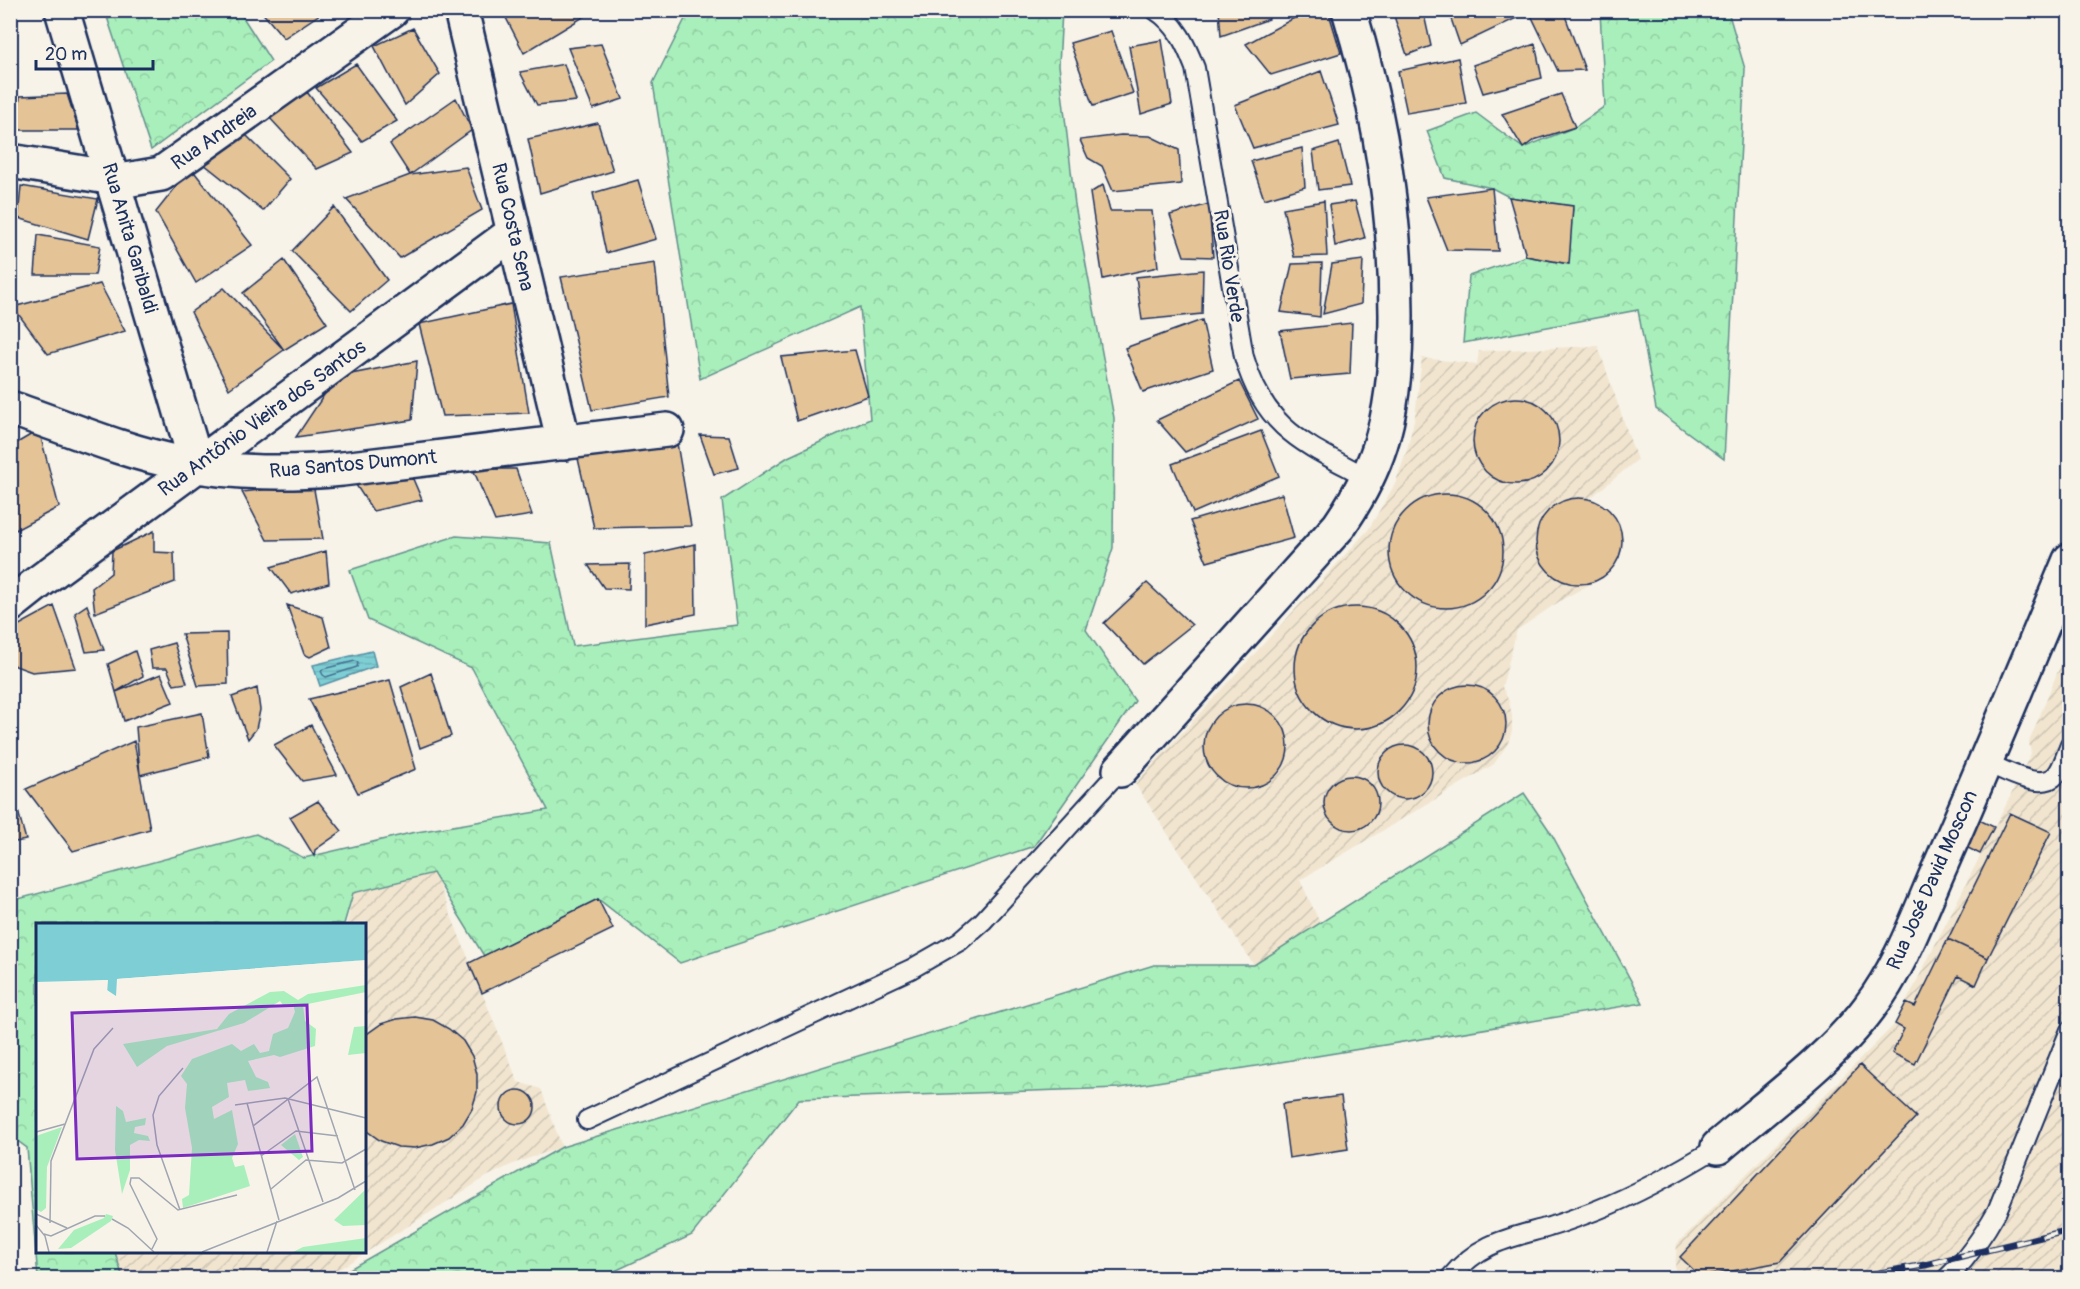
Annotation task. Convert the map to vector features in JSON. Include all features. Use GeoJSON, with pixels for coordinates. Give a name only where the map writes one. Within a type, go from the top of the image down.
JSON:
{"type":"FeatureCollection","features":[{"type":"Feature","properties":{"kind":"street","name":"Rua Anita Garibaldi"},"geometry":{"type":"LineString","coordinates":[[62,10],[197,466]]}},
{"type":"Feature","properties":{"kind":"street","name":"Rua Andreia"},"geometry":{"type":"LineString","coordinates":[[10,161],[134,180],[161,174],[392,10]]}},
{"type":"Feature","properties":{"kind":"street","name":"Rua Costa Sena"},"geometry":{"type":"LineString","coordinates":[[461,10],[564,443]]}},
{"type":"Feature","properties":{"kind":"street"},"geometry":{"type":"LineString","coordinates":[[1120,771],[1339,526],[1368,478],[1383,436],[1395,367],[1396,287],[1393,235],[1372,100],[1349,10]]}},
{"type":"Feature","properties":{"kind":"street","name":"Rua Antônio Vieira dos Santos"},"geometry":{"type":"LineString","coordinates":[[10,605],[514,232]]}},
{"type":"Feature","properties":{"kind":"street","name":"Rua Santos Dumont"},"geometry":{"type":"LineString","coordinates":[[10,408],[131,450],[197,466],[230,471],[304,473],[667,430]]}},
{"type":"Feature","properties":{"kind":"street","name":"Rua José David Moscon"},"geometry":{"type":"LineString","coordinates":[[1718,1147],[1849,1033],[1869,1009],[1899,960],[2070,560]]}},
{"type":"Feature","properties":{"kind":"lane","name":"Rua Rio Verde"},"geometry":{"type":"LineString","coordinates":[[1155,10],[1172,23],[1180,34],[1196,68],[1245,357],[1258,395],[1269,412],[1302,442],[1368,478]]}},
{"type":"Feature","properties":{"kind":"lane"},"geometry":{"type":"LineString","coordinates":[[1985,762],[2037,783],[2046,782],[2055,777],[2070,745]]}},
{"type":"Feature","properties":{"kind":"lane"},"geometry":{"type":"LineString","coordinates":[[587,1120],[911,969],[960,941],[1004,900],[1120,771]]}},
{"type":"Feature","properties":{"kind":"lane"},"geometry":{"type":"LineString","coordinates":[[1947,1278],[1967,1259],[1997,1211],[2070,1030]]}},
{"type":"Feature","properties":{"kind":"lane"},"geometry":{"type":"LineString","coordinates":[[1450,1278],[1466,1261],[1483,1248],[1503,1239],[1597,1210],[1639,1192],[1718,1147]]}},
{"type":"Feature","properties":{"kind":"shaded area"},"geometry":{"type":"Polygon","coordinates":[[[1598,346],[1637,460],[1589,499],[1601,504],[1612,514],[1619,526],[1623,539],[1621,553],[1614,566],[1605,576],[1563,599],[1517,630],[1502,687],[1509,701],[1512,731],[1508,743],[1494,764],[1300,880],[1320,923],[1254,965],[1135,784],[1368,530],[1395,484],[1407,450],[1415,416],[1422,358],[1477,364],[1479,351],[1598,346]]]}},
{"type":"Feature","properties":{"kind":"shaded area"},"geometry":{"type":"Polygon","coordinates":[[[2069,644],[2069,1278],[1674,1278],[1677,1244],[1895,1024],[2031,753],[2029,742],[2069,644]]]}},
{"type":"Feature","properties":{"kind":"shaded area"},"geometry":{"type":"Polygon","coordinates":[[[434,873],[518,1082],[541,1089],[562,1147],[515,1163],[488,1176],[366,1252],[366,923],[347,923],[353,893],[434,873]]]}},
{"type":"Feature","properties":{"kind":"shaded area"},"geometry":{"type":"Polygon","coordinates":[[[115,1253],[365,1253],[325,1278],[123,1278],[115,1253]]]}},
{"type":"Feature","properties":{"kind":"green space"},"geometry":{"type":"Polygon","coordinates":[[[105,11],[239,11],[271,61],[151,150],[105,11]]]}},
{"type":"Feature","properties":{"kind":"green space"},"geometry":{"type":"Polygon","coordinates":[[[689,11],[1062,11],[1059,65],[1075,205],[1114,418],[1113,548],[1086,630],[1135,701],[1034,846],[680,963],[598,899],[484,956],[433,873],[353,893],[344,923],[36,923],[36,1253],[115,1253],[123,1278],[38,1278],[27,1148],[11,1136],[11,901],[256,834],[304,858],[411,833],[548,810],[472,668],[368,620],[350,570],[456,536],[551,543],[573,646],[737,625],[722,500],[788,457],[870,419],[860,307],[700,379],[653,83],[689,11]]]}},
{"type":"Feature","properties":{"kind":"green space"},"geometry":{"type":"Polygon","coordinates":[[[1600,11],[1728,11],[1745,69],[1724,459],[1656,409],[1638,310],[1463,343],[1469,276],[1526,256],[1564,263],[1573,209],[1509,197],[1492,188],[1445,178],[1427,131],[1476,113],[1523,148],[1575,127],[1605,106],[1600,11]]]}},
{"type":"Feature","properties":{"kind":"green space"},"geometry":{"type":"Polygon","coordinates":[[[1524,793],[1551,833],[1643,1003],[1120,1088],[799,1099],[692,1235],[600,1278],[334,1278],[562,1147],[1154,965],[1254,965],[1524,793]]]}},
{"type":"Feature","properties":{"kind":"water"},"geometry":{"type":"Polygon","coordinates":[[[372,651],[376,666],[320,686],[313,665],[372,651]]]}},
{"type":"Feature","properties":{"kind":"building"},"geometry":{"type":"Polygon","coordinates":[[[260,10],[326,10],[284,38],[260,10]]]}},
{"type":"Feature","properties":{"kind":"building"},"geometry":{"type":"Polygon","coordinates":[[[502,10],[595,10],[524,53],[502,10]]]}},
{"type":"Feature","properties":{"kind":"building"},"geometry":{"type":"Polygon","coordinates":[[[1219,10],[1268,10],[1269,19],[1221,36],[1219,10]]]}},
{"type":"Feature","properties":{"kind":"building"},"geometry":{"type":"Polygon","coordinates":[[[1309,10],[1328,10],[1341,53],[1271,75],[1246,44],[1309,10]]]}},
{"type":"Feature","properties":{"kind":"building"},"geometry":{"type":"Polygon","coordinates":[[[1392,10],[1423,10],[1431,46],[1407,55],[1392,10]]]}},
{"type":"Feature","properties":{"kind":"building"},"geometry":{"type":"Polygon","coordinates":[[[1448,10],[1521,10],[1523,15],[1460,45],[1448,10]]]}},
{"type":"Feature","properties":{"kind":"building"},"geometry":{"type":"Polygon","coordinates":[[[1535,10],[1563,10],[1585,70],[1558,71],[1530,13],[1535,10]]]}},
{"type":"Feature","properties":{"kind":"building"},"geometry":{"type":"Polygon","coordinates":[[[413,28],[440,74],[405,105],[374,46],[413,28]]]}},
{"type":"Feature","properties":{"kind":"building"},"geometry":{"type":"Polygon","coordinates":[[[1111,31],[1133,93],[1093,106],[1070,43],[1111,31]]]}},
{"type":"Feature","properties":{"kind":"building"},"geometry":{"type":"Polygon","coordinates":[[[1162,40],[1172,104],[1141,114],[1129,46],[1162,40]]]}},
{"type":"Feature","properties":{"kind":"building"},"geometry":{"type":"Polygon","coordinates":[[[601,44],[623,99],[593,109],[568,48],[601,44]]]}},
{"type":"Feature","properties":{"kind":"building"},"geometry":{"type":"Polygon","coordinates":[[[1535,44],[1542,78],[1483,93],[1473,65],[1535,44]]]}},
{"type":"Feature","properties":{"kind":"building"},"geometry":{"type":"Polygon","coordinates":[[[1458,58],[1466,103],[1407,113],[1398,71],[1458,58]]]}},
{"type":"Feature","properties":{"kind":"building"},"geometry":{"type":"Polygon","coordinates":[[[356,64],[397,121],[362,141],[316,88],[356,64]]]}},
{"type":"Feature","properties":{"kind":"building"},"geometry":{"type":"Polygon","coordinates":[[[564,64],[576,101],[537,105],[520,72],[564,64]]]}},
{"type":"Feature","properties":{"kind":"building"},"geometry":{"type":"Polygon","coordinates":[[[1321,71],[1339,125],[1253,148],[1235,105],[1321,71]]]}},
{"type":"Feature","properties":{"kind":"building"},"geometry":{"type":"Polygon","coordinates":[[[307,92],[353,153],[317,169],[268,116],[307,92]]]}},
{"type":"Feature","properties":{"kind":"building"},"geometry":{"type":"Polygon","coordinates":[[[67,94],[79,130],[17,130],[20,96],[67,94]]]}},
{"type":"Feature","properties":{"kind":"building"},"geometry":{"type":"Polygon","coordinates":[[[1561,94],[1575,127],[1534,140],[1523,148],[1502,114],[1561,94]]]}},
{"type":"Feature","properties":{"kind":"building"},"geometry":{"type":"Polygon","coordinates":[[[456,98],[472,130],[410,175],[390,144],[456,98]]]}},
{"type":"Feature","properties":{"kind":"building"},"geometry":{"type":"Polygon","coordinates":[[[598,123],[613,171],[540,193],[528,139],[598,123]]]}},
{"type":"Feature","properties":{"kind":"building"},"geometry":{"type":"Polygon","coordinates":[[[243,132],[290,179],[263,211],[204,164],[243,132]]]}},
{"type":"Feature","properties":{"kind":"building"},"geometry":{"type":"Polygon","coordinates":[[[1121,135],[1150,136],[1179,150],[1181,184],[1113,191],[1102,166],[1088,158],[1080,140],[1121,135]]]}},
{"type":"Feature","properties":{"kind":"building"},"geometry":{"type":"Polygon","coordinates":[[[1339,143],[1350,186],[1318,190],[1313,151],[1339,143]]]}},
{"type":"Feature","properties":{"kind":"building"},"geometry":{"type":"Polygon","coordinates":[[[1302,148],[1305,187],[1264,199],[1251,161],[1302,148]]]}},
{"type":"Feature","properties":{"kind":"building"},"geometry":{"type":"Polygon","coordinates":[[[466,167],[482,210],[400,258],[346,199],[410,175],[466,167]]]}},
{"type":"Feature","properties":{"kind":"building"},"geometry":{"type":"Polygon","coordinates":[[[191,168],[252,245],[196,283],[156,212],[191,168]]]}},
{"type":"Feature","properties":{"kind":"building"},"geometry":{"type":"Polygon","coordinates":[[[638,180],[656,239],[606,253],[593,193],[638,180]]]}},
{"type":"Feature","properties":{"kind":"building"},"geometry":{"type":"Polygon","coordinates":[[[1103,185],[1110,211],[1152,211],[1158,267],[1103,279],[1090,193],[1103,185]]]}},
{"type":"Feature","properties":{"kind":"building"},"geometry":{"type":"Polygon","coordinates":[[[21,186],[98,199],[88,239],[18,218],[21,186]]]}},
{"type":"Feature","properties":{"kind":"building"},"geometry":{"type":"Polygon","coordinates":[[[1492,188],[1498,251],[1447,250],[1426,197],[1492,188]]]}},
{"type":"Feature","properties":{"kind":"building"},"geometry":{"type":"Polygon","coordinates":[[[1509,197],[1573,206],[1569,264],[1526,256],[1509,197]]]}},
{"type":"Feature","properties":{"kind":"building"},"geometry":{"type":"Polygon","coordinates":[[[1324,201],[1327,256],[1294,257],[1283,208],[1324,201]]]}},
{"type":"Feature","properties":{"kind":"building"},"geometry":{"type":"Polygon","coordinates":[[[1355,201],[1365,238],[1335,246],[1329,205],[1355,201]]]}},
{"type":"Feature","properties":{"kind":"building"},"geometry":{"type":"Polygon","coordinates":[[[1209,204],[1213,257],[1184,256],[1170,215],[1209,204]]]}},
{"type":"Feature","properties":{"kind":"building"},"geometry":{"type":"Polygon","coordinates":[[[334,207],[387,280],[351,311],[292,251],[334,207]]]}},
{"type":"Feature","properties":{"kind":"building"},"geometry":{"type":"Polygon","coordinates":[[[38,235],[100,246],[95,275],[35,275],[38,235]]]}},
{"type":"Feature","properties":{"kind":"building"},"geometry":{"type":"Polygon","coordinates":[[[284,260],[327,323],[284,350],[243,293],[284,260]]]}},
{"type":"Feature","properties":{"kind":"building"},"geometry":{"type":"Polygon","coordinates":[[[1363,260],[1361,304],[1323,314],[1332,264],[1363,260]]]}},
{"type":"Feature","properties":{"kind":"building"},"geometry":{"type":"Polygon","coordinates":[[[655,263],[669,397],[592,410],[561,277],[655,263]]]}},
{"type":"Feature","properties":{"kind":"building"},"geometry":{"type":"Polygon","coordinates":[[[1322,263],[1320,317],[1281,312],[1292,264],[1322,263]]]}},
{"type":"Feature","properties":{"kind":"building"},"geometry":{"type":"Polygon","coordinates":[[[1203,270],[1202,314],[1142,320],[1136,277],[1203,270]]]}},
{"type":"Feature","properties":{"kind":"building"},"geometry":{"type":"Polygon","coordinates":[[[100,284],[125,331],[48,354],[13,307],[100,284]]]}},
{"type":"Feature","properties":{"kind":"building"},"geometry":{"type":"Polygon","coordinates":[[[224,288],[284,350],[229,389],[191,312],[224,288]]]}},
{"type":"Feature","properties":{"kind":"building"},"geometry":{"type":"Polygon","coordinates":[[[511,304],[529,413],[442,416],[419,324],[511,304]]]}},
{"type":"Feature","properties":{"kind":"building"},"geometry":{"type":"Polygon","coordinates":[[[1202,320],[1213,369],[1143,392],[1125,348],[1202,320]]]}},
{"type":"Feature","properties":{"kind":"building"},"geometry":{"type":"Polygon","coordinates":[[[1352,323],[1350,374],[1290,379],[1280,331],[1352,323]]]}},
{"type":"Feature","properties":{"kind":"building"},"geometry":{"type":"Polygon","coordinates":[[[855,350],[868,396],[797,421],[781,357],[855,350]]]}},
{"type":"Feature","properties":{"kind":"building"},"geometry":{"type":"Polygon","coordinates":[[[417,361],[412,420],[296,437],[336,377],[417,361]]]}},
{"type":"Feature","properties":{"kind":"building"},"geometry":{"type":"Polygon","coordinates":[[[1239,381],[1258,419],[1185,452],[1157,420],[1239,381]]]}},
{"type":"Feature","properties":{"kind":"building"},"geometry":{"type":"Polygon","coordinates":[[[1516,398],[1540,405],[1552,417],[1559,441],[1552,465],[1540,477],[1516,484],[1492,477],[1480,465],[1473,441],[1480,417],[1492,405],[1516,398]]]}},
{"type":"Feature","properties":{"kind":"building"},"geometry":{"type":"Polygon","coordinates":[[[39,430],[59,507],[10,533],[10,447],[39,430]]]}},
{"type":"Feature","properties":{"kind":"building"},"geometry":{"type":"Polygon","coordinates":[[[1261,431],[1279,476],[1193,513],[1172,464],[1261,431]]]}},
{"type":"Feature","properties":{"kind":"building"},"geometry":{"type":"Polygon","coordinates":[[[700,435],[729,436],[739,468],[714,474],[700,435]]]}},
{"type":"Feature","properties":{"kind":"building"},"geometry":{"type":"Polygon","coordinates":[[[677,443],[691,526],[594,528],[576,450],[677,443]]]}},
{"type":"Feature","properties":{"kind":"building"},"geometry":{"type":"Polygon","coordinates":[[[473,469],[516,469],[532,515],[495,521],[473,469]]]}},
{"type":"Feature","properties":{"kind":"building"},"geometry":{"type":"Polygon","coordinates":[[[413,479],[422,500],[373,511],[354,482],[413,479]]]}},
{"type":"Feature","properties":{"kind":"building"},"geometry":{"type":"Polygon","coordinates":[[[313,484],[323,539],[267,540],[242,492],[313,484]]]}},
{"type":"Feature","properties":{"kind":"building"},"geometry":{"type":"Polygon","coordinates":[[[1282,494],[1294,538],[1207,562],[1190,521],[1282,494]]]}},
{"type":"Feature","properties":{"kind":"building"},"geometry":{"type":"Polygon","coordinates":[[[1446,494],[1468,499],[1486,511],[1498,529],[1503,551],[1498,573],[1486,591],[1468,603],[1446,608],[1424,603],[1406,591],[1394,573],[1389,551],[1394,529],[1406,511],[1424,499],[1446,494]]]}},
{"type":"Feature","properties":{"kind":"building"},"geometry":{"type":"Polygon","coordinates":[[[1579,498],[1595,502],[1609,511],[1618,525],[1622,541],[1618,557],[1609,571],[1595,580],[1579,584],[1563,580],[1549,571],[1540,557],[1536,541],[1540,525],[1549,511],[1563,502],[1579,498]]]}},
{"type":"Feature","properties":{"kind":"building"},"geometry":{"type":"Polygon","coordinates":[[[154,531],[154,552],[174,553],[175,582],[95,613],[92,588],[111,573],[112,551],[154,531]]]}},
{"type":"Feature","properties":{"kind":"building"},"geometry":{"type":"Polygon","coordinates":[[[695,544],[696,614],[645,624],[645,555],[695,544]]]}},
{"type":"Feature","properties":{"kind":"building"},"geometry":{"type":"Polygon","coordinates":[[[326,551],[329,583],[291,594],[271,567],[326,551]]]}},
{"type":"Feature","properties":{"kind":"building"},"geometry":{"type":"Polygon","coordinates":[[[630,564],[629,589],[604,588],[588,565],[630,564]]]}},
{"type":"Feature","properties":{"kind":"building"},"geometry":{"type":"Polygon","coordinates":[[[1147,583],[1192,625],[1143,664],[1104,623],[1147,583]]]}},
{"type":"Feature","properties":{"kind":"building"},"geometry":{"type":"Polygon","coordinates":[[[87,605],[104,650],[86,652],[75,613],[87,605]]]}},
{"type":"Feature","properties":{"kind":"building"},"geometry":{"type":"Polygon","coordinates":[[[287,605],[323,617],[331,647],[310,657],[304,654],[287,605]]]}},
{"type":"Feature","properties":{"kind":"building"},"geometry":{"type":"Polygon","coordinates":[[[54,606],[76,668],[32,672],[10,664],[10,630],[54,606]]]}},
{"type":"Feature","properties":{"kind":"building"},"geometry":{"type":"Polygon","coordinates":[[[1356,607],[1379,611],[1399,625],[1413,645],[1417,668],[1413,691],[1399,711],[1379,725],[1356,729],[1333,725],[1313,711],[1299,691],[1295,668],[1299,645],[1313,625],[1333,611],[1356,607]]]}},
{"type":"Feature","properties":{"kind":"building"},"geometry":{"type":"Polygon","coordinates":[[[227,633],[228,684],[198,686],[182,634],[227,633]]]}},
{"type":"Feature","properties":{"kind":"building"},"geometry":{"type":"Polygon","coordinates":[[[174,643],[187,683],[174,685],[167,668],[152,668],[149,650],[174,643]]]}},
{"type":"Feature","properties":{"kind":"building"},"geometry":{"type":"Polygon","coordinates":[[[135,651],[143,676],[116,692],[108,664],[135,651]]]}},
{"type":"Feature","properties":{"kind":"building"},"geometry":{"type":"Polygon","coordinates":[[[431,673],[451,736],[420,748],[401,687],[431,673]]]}},
{"type":"Feature","properties":{"kind":"building"},"geometry":{"type":"Polygon","coordinates":[[[161,674],[173,702],[124,721],[116,692],[161,674]]]}},
{"type":"Feature","properties":{"kind":"building"},"geometry":{"type":"Polygon","coordinates":[[[390,680],[416,769],[358,793],[309,699],[390,680]]]}},
{"type":"Feature","properties":{"kind":"building"},"geometry":{"type":"Polygon","coordinates":[[[1467,685],[1482,688],[1495,696],[1503,709],[1506,724],[1503,739],[1495,752],[1482,760],[1467,763],[1452,760],[1439,752],[1431,739],[1428,724],[1431,709],[1439,696],[1452,688],[1467,685]]]}},
{"type":"Feature","properties":{"kind":"building"},"geometry":{"type":"Polygon","coordinates":[[[257,688],[260,710],[256,729],[248,739],[232,697],[257,688]]]}},
{"type":"Feature","properties":{"kind":"building"},"geometry":{"type":"Polygon","coordinates":[[[1246,704],[1262,707],[1276,716],[1285,730],[1288,746],[1285,762],[1276,776],[1262,785],[1246,788],[1230,785],[1216,776],[1207,762],[1204,746],[1207,730],[1216,716],[1230,707],[1246,704]]]}},
{"type":"Feature","properties":{"kind":"building"},"geometry":{"type":"Polygon","coordinates":[[[202,713],[209,757],[140,775],[136,727],[202,713]]]}},
{"type":"Feature","properties":{"kind":"building"},"geometry":{"type":"Polygon","coordinates":[[[311,725],[337,775],[302,781],[274,745],[311,725]]]}},
{"type":"Feature","properties":{"kind":"building"},"geometry":{"type":"Polygon","coordinates":[[[134,741],[150,829],[73,851],[26,789],[134,741]]]}},
{"type":"Feature","properties":{"kind":"building"},"geometry":{"type":"Polygon","coordinates":[[[1400,745],[1410,745],[1420,749],[1428,757],[1432,772],[1428,787],[1420,795],[1410,799],[1400,799],[1390,795],[1382,787],[1378,777],[1378,767],[1382,757],[1390,749],[1400,745]]]}},
{"type":"Feature","properties":{"kind":"building"},"geometry":{"type":"Polygon","coordinates":[[[1346,776],[1356,776],[1366,780],[1374,788],[1378,803],[1374,818],[1366,826],[1356,830],[1346,830],[1336,826],[1328,818],[1324,808],[1324,798],[1328,788],[1336,780],[1346,776]]]}},
{"type":"Feature","properties":{"kind":"building"},"geometry":{"type":"Polygon","coordinates":[[[10,782],[26,840],[10,843],[10,782]]]}},
{"type":"Feature","properties":{"kind":"building"},"geometry":{"type":"Polygon","coordinates":[[[318,801],[342,831],[315,850],[314,856],[290,817],[318,801]]]}},
{"type":"Feature","properties":{"kind":"building"},"geometry":{"type":"Polygon","coordinates":[[[2010,813],[2051,832],[1988,958],[1948,939],[2010,813]]]}},
{"type":"Feature","properties":{"kind":"building"},"geometry":{"type":"Polygon","coordinates":[[[1971,816],[1994,827],[1980,854],[1958,843],[1971,816]]]}},
{"type":"Feature","properties":{"kind":"building"},"geometry":{"type":"Polygon","coordinates":[[[598,899],[613,929],[482,993],[469,963],[598,899]]]}},
{"type":"Feature","properties":{"kind":"building"},"geometry":{"type":"Polygon","coordinates":[[[1948,939],[1988,958],[1976,985],[1958,976],[1915,1064],[1892,1053],[1904,1029],[1895,1024],[1906,1003],[1915,1007],[1948,939]]]}},
{"type":"Feature","properties":{"kind":"building"},"geometry":{"type":"Polygon","coordinates":[[[415,1017],[433,1020],[449,1029],[463,1041],[472,1056],[477,1074],[477,1092],[472,1109],[463,1124],[449,1137],[415,1148],[398,1147],[381,1141],[366,1130],[366,1035],[381,1024],[415,1017]]]}},
{"type":"Feature","properties":{"kind":"building"},"geometry":{"type":"Polygon","coordinates":[[[1860,1065],[1916,1117],[1780,1262],[1701,1277],[1680,1257],[1860,1065]]]}},
{"type":"Feature","properties":{"kind":"building"},"geometry":{"type":"Polygon","coordinates":[[[518,1090],[530,1095],[535,1107],[530,1119],[518,1124],[506,1119],[501,1107],[506,1095],[518,1090]]]}},
{"type":"Feature","properties":{"kind":"building"},"geometry":{"type":"Polygon","coordinates":[[[1341,1096],[1348,1149],[1289,1158],[1282,1104],[1341,1096]]]}},
{"type":"Feature","properties":{"kind":"railway"},"geometry":{"type":"LineString","coordinates":[[1851,1278],[1925,1265],[2070,1230]]}}]}
